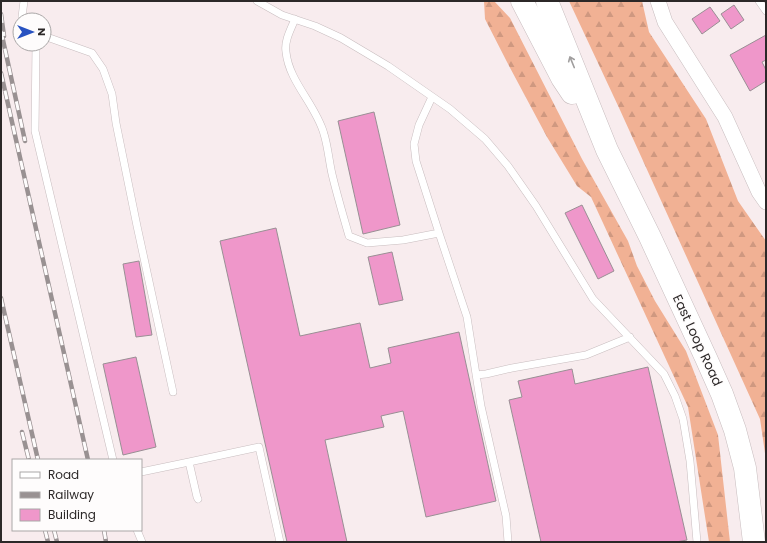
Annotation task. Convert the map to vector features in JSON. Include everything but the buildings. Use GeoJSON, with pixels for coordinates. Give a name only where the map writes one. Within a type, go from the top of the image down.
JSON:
{"type":"FeatureCollection","features":[{"type":"Feature","properties":{"kind":"main road"},"geometry":{"type":"LineString","coordinates":[[506,1],[562,78]]}},
{"type":"Feature","properties":{"kind":"main road","name":"East Loop Road"},"geometry":{"type":"LineString","coordinates":[[522,1],[562,78],[607,150]]}},
{"type":"Feature","properties":{"kind":"main road","name":"East Loop Road"},"geometry":{"type":"LineString","coordinates":[[547,1],[607,150],[653,244],[722,394],[735,430],[745,468],[754,542]]}},
{"type":"Feature","properties":{"kind":"street"},"geometry":{"type":"LineString","coordinates":[[658,1],[665,22],[725,117],[764,194]]}},
{"type":"Feature","properties":{"kind":"lane"},"geometry":{"type":"LineString","coordinates":[[23,12],[24,1]]}},
{"type":"Feature","properties":{"kind":"lane"},"geometry":{"type":"LineString","coordinates":[[257,1],[282,15],[315,26],[341,38],[388,66],[450,109],[485,139],[508,166],[536,206],[593,299],[664,374],[675,396],[683,418],[690,460],[697,542]]}},
{"type":"Feature","properties":{"kind":"lane"},"geometry":{"type":"LineString","coordinates":[[759,1],[766,10]]}},
{"type":"Feature","properties":{"kind":"lane"},"geometry":{"type":"LineString","coordinates":[[295,19],[288,36],[285,50],[288,65],[314,111],[324,134],[332,174],[349,236],[367,243],[403,240],[439,233]]}},
{"type":"Feature","properties":{"kind":"lane"},"geometry":{"type":"LineString","coordinates":[[52,39],[92,52],[103,69],[112,94],[116,123],[136,226],[173,392]]}},
{"type":"Feature","properties":{"kind":"lane"},"geometry":{"type":"LineString","coordinates":[[36,52],[35,131],[113,459]]}},
{"type":"Feature","properties":{"kind":"lane"},"geometry":{"type":"LineString","coordinates":[[432,97],[418,124],[414,144],[416,161],[467,317],[481,406],[506,516],[508,542]]}},
{"type":"Feature","properties":{"kind":"lane"},"geometry":{"type":"LineString","coordinates":[[476,374],[486,374],[586,355],[630,337]]}},
{"type":"Feature","properties":{"kind":"lane"},"geometry":{"type":"LineString","coordinates":[[142,472],[259,447],[280,542]]}},
{"type":"Feature","properties":{"kind":"lane"},"geometry":{"type":"LineString","coordinates":[[189,462],[198,499]]}},
{"type":"Feature","properties":{"kind":"lane"},"geometry":{"type":"LineString","coordinates":[[137,531],[142,542]]}},
{"type":"Feature","properties":{"kind":"green space"},"geometry":{"type":"Polygon","coordinates":[[[484,1],[494,1],[510,18],[582,159],[628,241],[637,266],[655,301],[686,351],[718,435],[730,542],[709,542],[688,407],[591,197],[577,186],[547,137],[485,19],[484,1]]]}},
{"type":"Feature","properties":{"kind":"green space"},"geometry":{"type":"Polygon","coordinates":[[[569,1],[642,1],[649,32],[706,119],[738,201],[766,241],[766,460],[760,419],[569,1]]]}},
{"type":"Feature","properties":{"kind":"railway"},"geometry":{"type":"LineString","coordinates":[[1,14],[4,36]]}},
{"type":"Feature","properties":{"kind":"railway"},"geometry":{"type":"LineString","coordinates":[[1,31],[25,141]]}},
{"type":"Feature","properties":{"kind":"railway"},"geometry":{"type":"LineString","coordinates":[[1,73],[88,459]]}},
{"type":"Feature","properties":{"kind":"railway"},"geometry":{"type":"LineString","coordinates":[[1,298],[38,459]]}},
{"type":"Feature","properties":{"kind":"railway"},"geometry":{"type":"LineString","coordinates":[[22,432],[29,459]]}},
{"type":"Feature","properties":{"kind":"railway"},"geometry":{"type":"LineString","coordinates":[[45,531],[48,542]]}},
{"type":"Feature","properties":{"kind":"railway"},"geometry":{"type":"LineString","coordinates":[[54,531],[57,542]]}},
{"type":"Feature","properties":{"kind":"railway"},"geometry":{"type":"LineString","coordinates":[[104,531],[106,542]]}}]}
